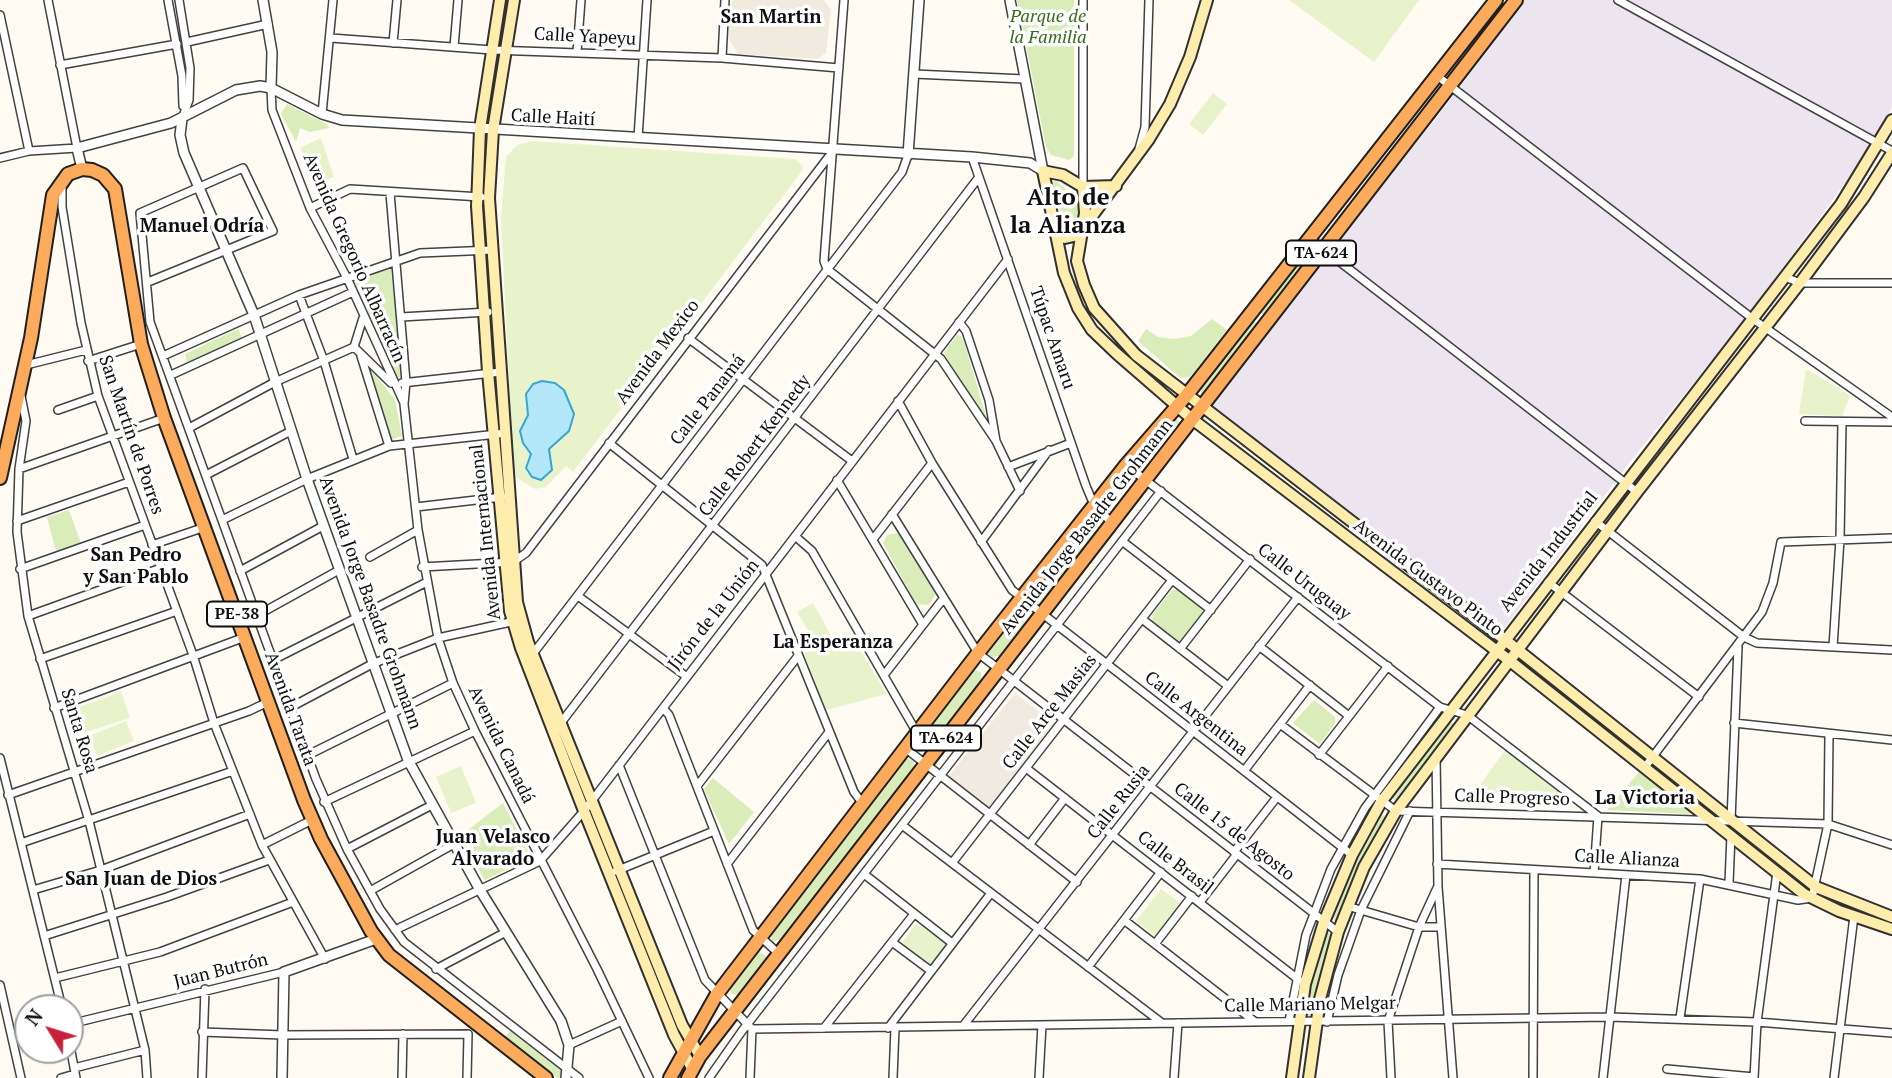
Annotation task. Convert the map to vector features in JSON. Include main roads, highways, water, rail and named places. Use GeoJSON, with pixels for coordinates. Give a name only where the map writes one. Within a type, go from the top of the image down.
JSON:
{"type":"FeatureCollection","features":[{"type":"Feature","properties":{"kind":"highway","name":"Avenida Jorge Basadre Grohmann"},"geometry":{"type":"LineString","coordinates":[[670,1078],[717,994],[905,748],[1126,465],[1175,405],[1186,396],[1496,0]]}},
{"type":"Feature","properties":{"kind":"highway","name":"Avenida Jorge Basadre Grohmann"},"geometry":{"type":"LineString","coordinates":[[693,1075],[700,1056],[1516,0]]}},
{"type":"Feature","properties":{"kind":"highway","name":"Avenida Tarata"},"geometry":{"type":"LineString","coordinates":[[0,478],[26,365],[53,195],[60,181],[82,169],[103,175],[115,189],[144,324],[141,344],[164,418],[312,820],[376,939],[397,961],[546,1078]]}},
{"type":"Feature","properties":{"kind":"highway"},"geometry":{"type":"LineString","coordinates":[[1252,311],[1267,323]]}},
{"type":"Feature","properties":{"kind":"main road","name":"Avenida Internacional"},"geometry":{"type":"LineString","coordinates":[[500,0],[480,129],[483,197],[492,250],[506,433],[508,562],[516,620],[557,726],[584,811],[689,1040],[700,1056]]}},
{"type":"Feature","properties":{"kind":"main road","name":"Avenida Internacional"},"geometry":{"type":"LineString","coordinates":[[505,497],[494,433],[480,250],[483,197],[514,0]]}},
{"type":"Feature","properties":{"kind":"main road"},"geometry":{"type":"LineString","coordinates":[[1055,230],[1070,239],[1081,232],[1135,159],[1170,104],[1198,36],[1207,0]]}},
{"type":"Feature","properties":{"kind":"main road","name":"Avenida Industrial"},"geometry":{"type":"LineString","coordinates":[[1292,1078],[1294,1021],[1300,981],[1377,799],[1445,708],[1504,639],[1850,192],[1892,120]]}},
{"type":"Feature","properties":{"kind":"main road","name":"Avenida Industrial"},"geometry":{"type":"LineString","coordinates":[[1309,1078],[1338,932],[1374,847],[1396,811],[1637,492],[1801,283],[1892,152]]}},
{"type":"Feature","properties":{"kind":"main road","name":"Avenida Gustavo Pinto"},"geometry":{"type":"LineString","coordinates":[[1892,917],[1814,893],[1731,821],[1648,763],[1495,650],[1175,405],[1092,330],[1078,308],[1064,273],[1043,171],[1063,175],[1083,187],[1085,214],[1077,261],[1094,308],[1136,355],[1504,639],[1648,763],[1713,820],[1777,872],[1854,916],[1892,929]]}},
{"type":"Feature","properties":{"kind":"main road"},"geometry":{"type":"LineString","coordinates":[[1083,187],[1116,186]]}},
{"type":"Feature","properties":{"kind":"main road"},"geometry":{"type":"LineString","coordinates":[[1813,240],[1825,250]]}},
{"type":"Feature","properties":{"kind":"main road"},"geometry":{"type":"LineString","coordinates":[[1692,396],[1704,406]]}},
{"type":"Feature","properties":{"kind":"main road","name":"Avenida Internacional"},"geometry":{"type":"LineString","coordinates":[[557,726],[592,800],[614,872],[693,1075]]}},
{"type":"Feature","properties":{"kind":"water"},"geometry":{"type":"Polygon","coordinates":[[[542,381],[555,383],[564,390],[574,414],[569,431],[549,449],[552,470],[541,480],[532,477],[526,468],[531,454],[523,443],[520,431],[528,415],[526,394],[533,384],[542,381]]]}},
{"type":"Feature","properties":{"kind":"district","name":"San Martin"},"geometry":{"type":"Point","coordinates":[771,18]}},
{"type":"Feature","properties":{"kind":"district","name":"Alto de la Alianza"},"geometry":{"type":"Point","coordinates":[1068,212]}},
{"type":"Feature","properties":{"kind":"district","name":"Manuel Odría"},"geometry":{"type":"Point","coordinates":[202,227]}},
{"type":"Feature","properties":{"kind":"district","name":"San Pedro y San Pablo"},"geometry":{"type":"Point","coordinates":[136,567]}},
{"type":"Feature","properties":{"kind":"district","name":"La Esperanza"},"geometry":{"type":"Point","coordinates":[833,643]}},
{"type":"Feature","properties":{"kind":"district","name":"La Victoria"},"geometry":{"type":"Point","coordinates":[1645,799]}},
{"type":"Feature","properties":{"kind":"district","name":"Juan Velasco Alvarado"},"geometry":{"type":"Point","coordinates":[493,849]}},
{"type":"Feature","properties":{"kind":"district","name":"San Juan de Dios"},"geometry":{"type":"Point","coordinates":[141,880]}},
{"type":"Feature","properties":{"kind":"park label","name":"Parque de la Familia"},"geometry":{"type":"Point","coordinates":[1048,27]}}]}
